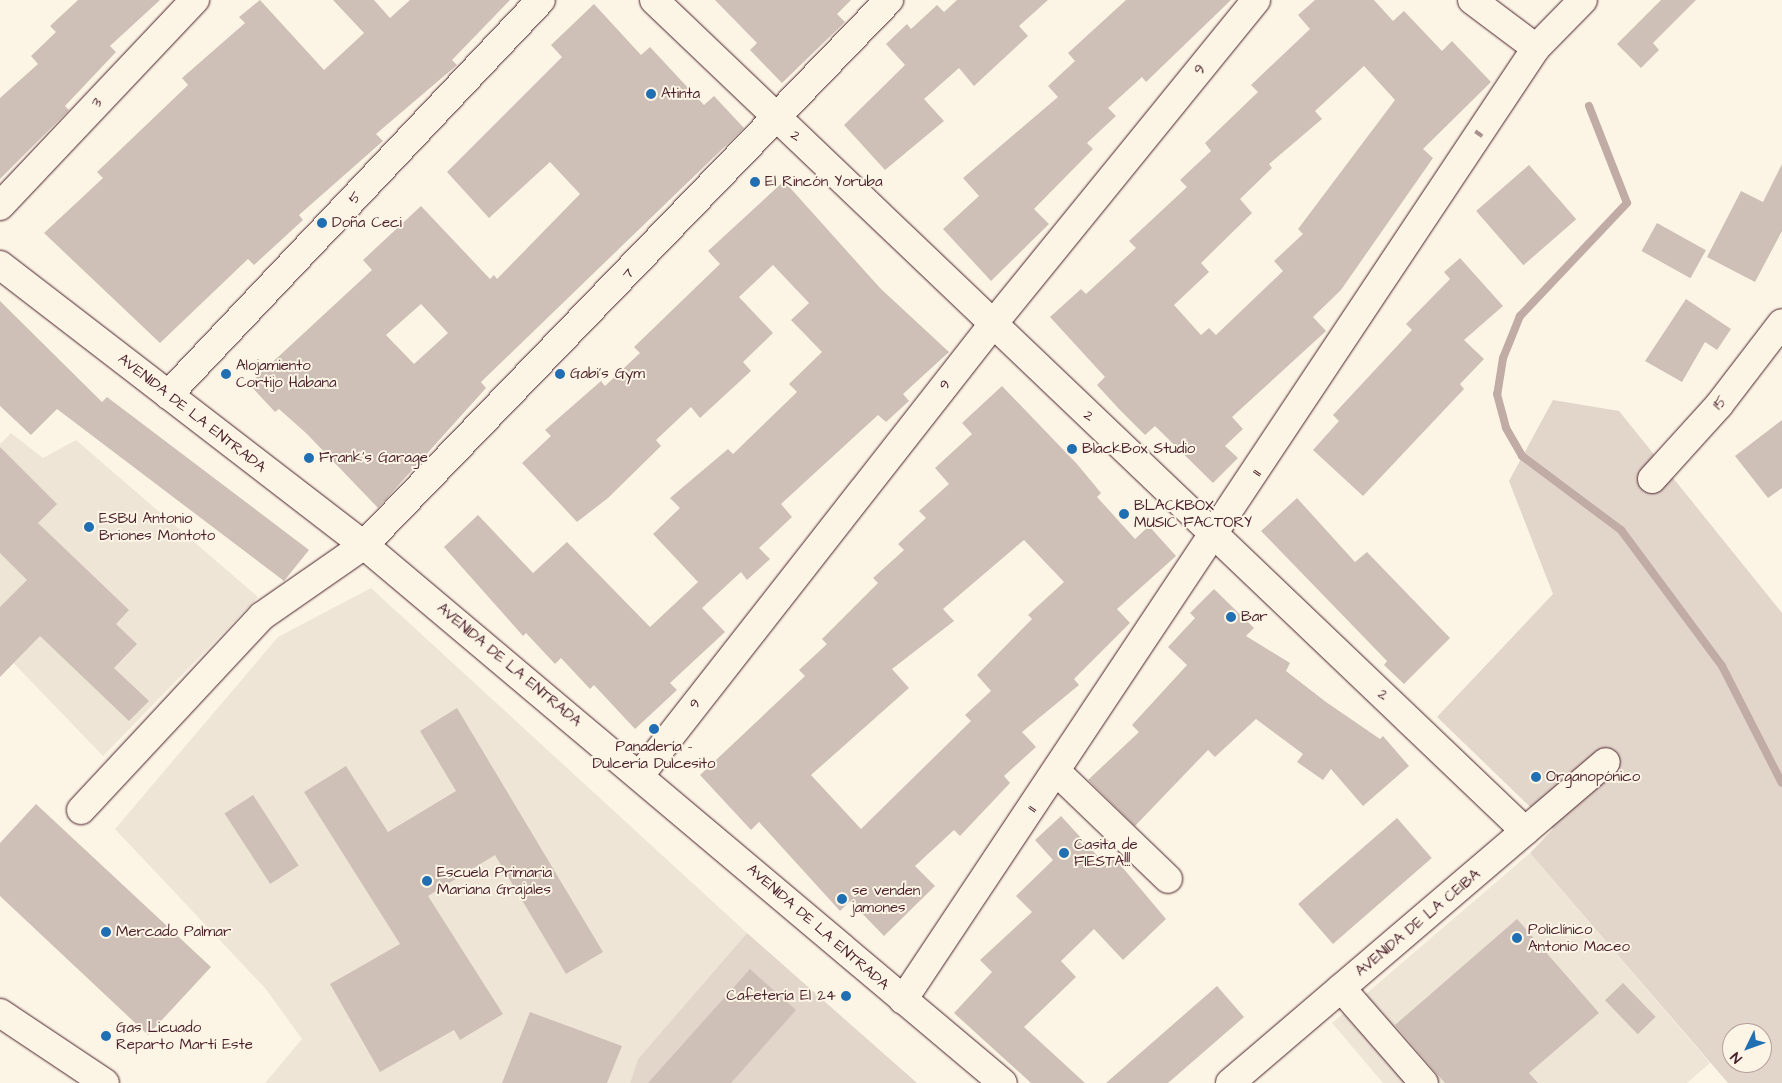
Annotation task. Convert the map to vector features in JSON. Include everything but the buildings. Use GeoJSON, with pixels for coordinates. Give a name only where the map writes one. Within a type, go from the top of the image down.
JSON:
{"type":"FeatureCollection","features":[{"type":"Feature","properties":{"kind":"street","name":"3"},"geometry":{"type":"LineString","coordinates":[[0,206],[195,0]]}},
{"type":"Feature","properties":{"kind":"street","name":"5"},"geometry":{"type":"LineString","coordinates":[[168,395],[542,0]]}},
{"type":"Feature","properties":{"kind":"street","name":"2"},"geometry":{"type":"LineString","coordinates":[[654,0],[1525,831]]}},
{"type":"Feature","properties":{"kind":"street","name":"7"},"geometry":{"type":"LineString","coordinates":[[81,810],[262,616],[364,545],[778,119],[889,0]]}},
{"type":"Feature","properties":{"kind":"street","name":"9"},"geometry":{"type":"LineString","coordinates":[[640,775],[993,324],[1256,0]]}},
{"type":"Feature","properties":{"kind":"street"},"geometry":{"type":"LineString","coordinates":[[1472,0],[1536,48]]}},
{"type":"Feature","properties":{"kind":"street","name":"11"},"geometry":{"type":"LineString","coordinates":[[903,1000],[1215,535],[1536,48],[1583,0]]}},
{"type":"Feature","properties":{"kind":"street","name":"AVENIDA DE LA ENTRADA"},"geometry":{"type":"LineString","coordinates":[[0,265],[364,545],[640,775],[1003,1083]]}},
{"type":"Feature","properties":{"kind":"street","name":"15"},"geometry":{"type":"LineString","coordinates":[[1652,479],[1719,405],[1782,322]]}},
{"type":"Feature","properties":{"kind":"street","name":"AVENIDA DE LA CEIBA"},"geometry":{"type":"LineString","coordinates":[[1230,1083],[1606,762]]}},
{"type":"Feature","properties":{"kind":"street"},"geometry":{"type":"LineString","coordinates":[[1057,772],[1168,879]]}},
{"type":"Feature","properties":{"kind":"street"},"geometry":{"type":"LineString","coordinates":[[1341,988],[1424,1083]]}},
{"type":"Feature","properties":{"kind":"street"},"geometry":{"type":"LineString","coordinates":[[0,1013],[105,1083]]}},
{"type":"Feature","properties":{"kind":"shaded area"},"geometry":{"type":"Polygon","coordinates":[[[1553,400],[1619,411],[1782,613],[1782,1083],[1728,1083],[1530,853],[1553,829],[1437,717],[1553,594],[1509,481],[1553,400]]]}},
{"type":"Feature","properties":{"kind":"shaded area","name":"ESBU Antonio Briones Montoto"},"geometry":{"type":"Polygon","coordinates":[[[11,433],[43,458],[76,440],[258,597],[103,756],[0,649],[0,444],[11,433]]]}},
{"type":"Feature","properties":{"kind":"shaded area","name":"Escuela Primaria Mariana Grajales"},"geometry":{"type":"Polygon","coordinates":[[[371,588],[747,933],[638,1059],[630,1083],[265,1083],[302,1039],[265,988],[115,829],[278,637],[371,588]]]}},
{"type":"Feature","properties":{"kind":"shaded area","name":"Policlínico Antonio Maceo"},"geometry":{"type":"Polygon","coordinates":[[[1530,853],[1710,1063],[1687,1083],[1383,1083],[1332,1023],[1530,853]]]}},
{"type":"Feature","properties":{"kind":"shaded area"},"geometry":{"type":"Polygon","coordinates":[[[747,933],[917,1083],[630,1083],[638,1059],[747,933]]]}},
{"type":"Feature","properties":{"kind":"waterway"},"geometry":{"type":"LineString","coordinates":[[1589,106],[1627,203],[1520,316],[1503,358],[1497,394],[1506,428],[1522,456],[1621,530],[1722,666],[1782,783]]}},
{"type":"Feature","properties":{"kind":"place","name":"Atinta"},"geometry":{"type":"Point","coordinates":[651,94]}},
{"type":"Feature","properties":{"kind":"place","name":"El Rincón Yoruba"},"geometry":{"type":"Point","coordinates":[755,182]}},
{"type":"Feature","properties":{"kind":"place","name":"Doña Ceci"},"geometry":{"type":"Point","coordinates":[322,223]}},
{"type":"Feature","properties":{"kind":"place","name":"Alojamiento Cortijo Habana"},"geometry":{"type":"Point","coordinates":[226,374]}},
{"type":"Feature","properties":{"kind":"place","name":"Gabi’s Gym"},"geometry":{"type":"Point","coordinates":[560,374]}},
{"type":"Feature","properties":{"kind":"place","name":"BlackBox Studio"},"geometry":{"type":"Point","coordinates":[1072,449]}},
{"type":"Feature","properties":{"kind":"place","name":"Frank's Garage"},"geometry":{"type":"Point","coordinates":[309,458]}},
{"type":"Feature","properties":{"kind":"place","name":"BLACKBOX MUSIC FACTORY"},"geometry":{"type":"Point","coordinates":[1124,514]}},
{"type":"Feature","properties":{"kind":"place","name":"ESBU Antonio Briones Montoto"},"geometry":{"type":"Point","coordinates":[89,527]}},
{"type":"Feature","properties":{"kind":"place","name":"Bar"},"geometry":{"type":"Point","coordinates":[1231,617]}},
{"type":"Feature","properties":{"kind":"place","name":"Panadería - Dulcería Dulcesito"},"geometry":{"type":"Point","coordinates":[654,729]}},
{"type":"Feature","properties":{"kind":"place","name":"Organopónico"},"geometry":{"type":"Point","coordinates":[1536,777]}},
{"type":"Feature","properties":{"kind":"place","name":"Casita de FIESTA!!!"},"geometry":{"type":"Point","coordinates":[1064,853]}},
{"type":"Feature","properties":{"kind":"place","name":"Escuela Primaria Mariana Grajales"},"geometry":{"type":"Point","coordinates":[427,881]}},
{"type":"Feature","properties":{"kind":"place","name":"se venden jamones"},"geometry":{"type":"Point","coordinates":[842,899]}},
{"type":"Feature","properties":{"kind":"place","name":"Mercado Palmar"},"geometry":{"type":"Point","coordinates":[106,932]}},
{"type":"Feature","properties":{"kind":"place","name":"Policlínico Antonio Maceo"},"geometry":{"type":"Point","coordinates":[1517,938]}},
{"type":"Feature","properties":{"kind":"place","name":"Cafetería El 24"},"geometry":{"type":"Point","coordinates":[846,996]}},
{"type":"Feature","properties":{"kind":"place","name":"Gas Licuado Reparto Martí Este"},"geometry":{"type":"Point","coordinates":[106,1036]}}]}
